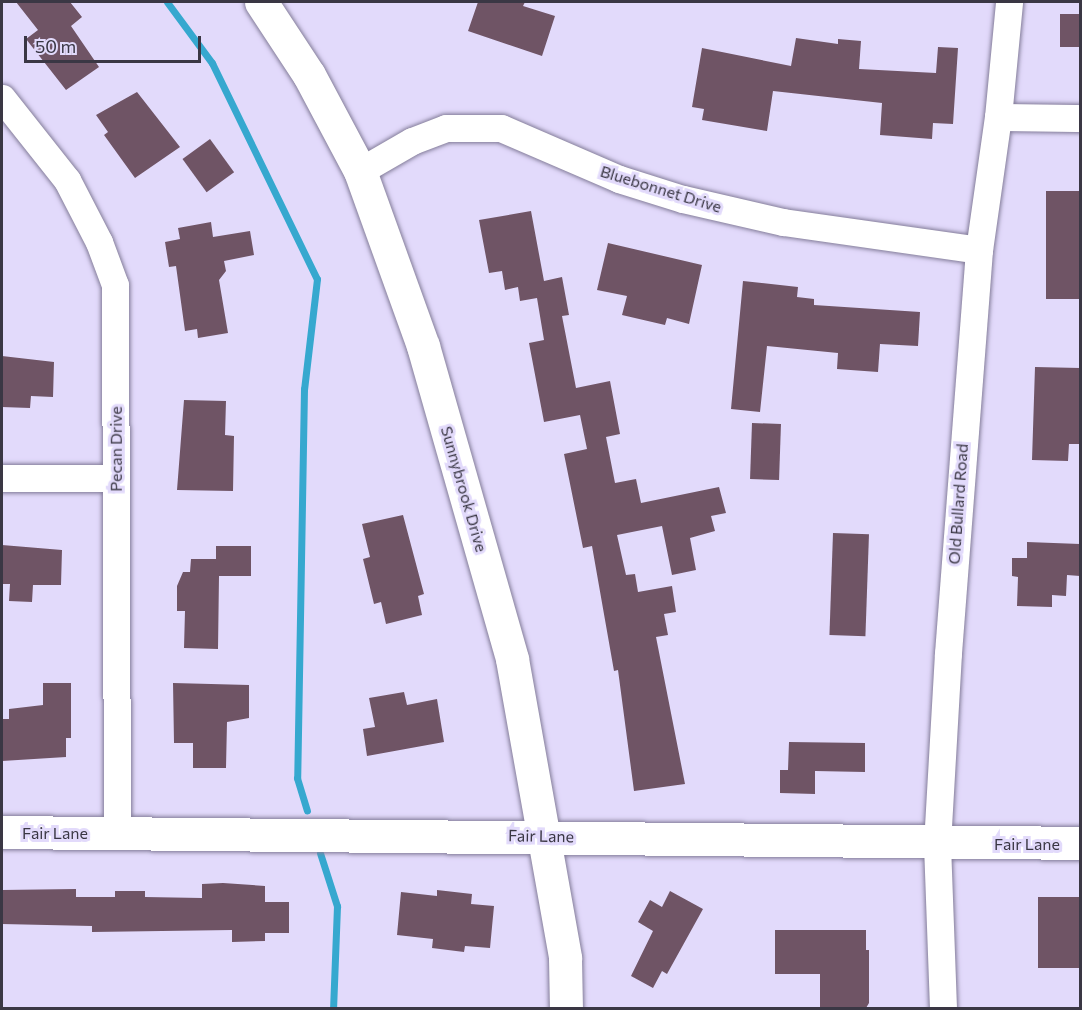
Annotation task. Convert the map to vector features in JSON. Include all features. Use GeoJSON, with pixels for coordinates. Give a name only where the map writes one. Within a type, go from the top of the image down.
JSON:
{"type":"FeatureCollection","features":[{"type":"Feature","properties":{"kind":"street","name":"Sunnybrook Drive"},"geometry":{"type":"LineString","coordinates":[[261,2],[309,75],[360,171],[409,302],[499,609],[546,836],[565,958],[566,1008]]}},
{"type":"Feature","properties":{"kind":"street","name":"Old Bullard Road"},"geometry":{"type":"LineString","coordinates":[[943,1008],[938,844],[960,463],[979,250],[998,117],[1009,2]]}},
{"type":"Feature","properties":{"kind":"street","name":"Pecan Drive"},"geometry":{"type":"LineString","coordinates":[[2,98],[67,180],[99,242],[115,285],[117,833]]}},
{"type":"Feature","properties":{"kind":"street"},"geometry":{"type":"LineString","coordinates":[[998,117],[1080,118]]}},
{"type":"Feature","properties":{"kind":"street","name":"Bluebonnet Drive"},"geometry":{"type":"LineString","coordinates":[[360,171],[437,131],[464,126],[501,128],[619,179],[683,199],[783,222],[979,250]]}},
{"type":"Feature","properties":{"kind":"street"},"geometry":{"type":"LineString","coordinates":[[2,478],[116,478]]}},
{"type":"Feature","properties":{"kind":"street","name":"Fair Lane"},"geometry":{"type":"LineString","coordinates":[[2,832],[546,836],[938,844],[1080,843]]}},
{"type":"Feature","properties":{"kind":"building"},"geometry":{"type":"Polygon","coordinates":[[[16,2],[70,2],[82,17],[71,26],[99,67],[66,90],[26,39],[38,30],[16,2]]]}},
{"type":"Feature","properties":{"kind":"building"},"geometry":{"type":"Polygon","coordinates":[[[478,2],[525,2],[523,6],[555,16],[542,56],[468,31],[478,2]]]}},
{"type":"Feature","properties":{"kind":"building"},"geometry":{"type":"Polygon","coordinates":[[[1060,14],[1080,14],[1080,47],[1060,47],[1060,14]]]}},
{"type":"Feature","properties":{"kind":"building"},"geometry":{"type":"Polygon","coordinates":[[[796,38],[838,44],[838,39],[861,41],[859,69],[936,73],[938,47],[958,48],[953,124],[933,123],[932,139],[880,135],[882,103],[773,91],[767,131],[702,120],[704,109],[692,107],[702,48],[791,66],[796,38]]]}},
{"type":"Feature","properties":{"kind":"building"},"geometry":{"type":"Polygon","coordinates":[[[137,92],[180,147],[135,178],[104,135],[108,132],[96,115],[137,92]]]}},
{"type":"Feature","properties":{"kind":"building"},"geometry":{"type":"Polygon","coordinates":[[[210,139],[234,172],[207,192],[182,159],[210,139]]]}},
{"type":"Feature","properties":{"kind":"building"},"geometry":{"type":"Polygon","coordinates":[[[1046,191],[1080,191],[1080,299],[1046,299],[1046,191]]]}},
{"type":"Feature","properties":{"kind":"building"},"geometry":{"type":"Polygon","coordinates":[[[531,211],[544,281],[562,277],[569,315],[562,316],[576,388],[610,381],[620,434],[606,437],[615,483],[636,479],[641,503],[719,487],[726,513],[711,516],[715,531],[690,538],[696,570],[672,575],[662,526],[617,535],[626,575],[635,574],[638,592],[672,586],[676,612],[664,614],[668,635],[656,637],[685,784],[634,791],[618,670],[614,671],[592,546],[583,548],[564,454],[587,449],[580,415],[544,422],[529,343],[544,340],[537,298],[520,301],[518,287],[505,290],[502,271],[489,273],[479,220],[531,211]]]}},
{"type":"Feature","properties":{"kind":"building"},"geometry":{"type":"Polygon","coordinates":[[[211,222],[213,237],[250,231],[254,255],[224,261],[226,271],[219,280],[228,333],[198,338],[197,329],[185,331],[176,266],[169,267],[165,242],[180,239],[178,228],[211,222]]]}},
{"type":"Feature","properties":{"kind":"building"},"geometry":{"type":"Polygon","coordinates":[[[608,243],[702,265],[689,324],[667,318],[665,325],[622,315],[627,296],[597,290],[608,243]]]}},
{"type":"Feature","properties":{"kind":"building"},"geometry":{"type":"Polygon","coordinates":[[[743,281],[798,287],[797,297],[814,299],[814,305],[920,312],[918,346],[880,344],[878,372],[837,369],[838,353],[767,346],[760,412],[731,409],[743,281]]]}},
{"type":"Feature","properties":{"kind":"building"},"geometry":{"type":"Polygon","coordinates":[[[2,356],[54,362],[53,397],[31,396],[30,408],[2,407],[2,356]]]}},
{"type":"Feature","properties":{"kind":"building"},"geometry":{"type":"Polygon","coordinates":[[[1035,367],[1080,368],[1080,444],[1069,444],[1068,461],[1032,460],[1035,367]]]}},
{"type":"Feature","properties":{"kind":"building"},"geometry":{"type":"Polygon","coordinates":[[[184,400],[226,401],[225,435],[234,436],[233,491],[177,490],[184,400]]]}},
{"type":"Feature","properties":{"kind":"building"},"geometry":{"type":"Polygon","coordinates":[[[752,423],[781,424],[779,480],[750,479],[752,423]]]}},
{"type":"Feature","properties":{"kind":"building"},"geometry":{"type":"Polygon","coordinates":[[[403,515],[424,594],[418,596],[422,615],[386,624],[381,602],[374,604],[363,559],[370,557],[362,524],[403,515]]]}},
{"type":"Feature","properties":{"kind":"building"},"geometry":{"type":"Polygon","coordinates":[[[833,533],[869,534],[865,636],[829,635],[833,533]]]}},
{"type":"Feature","properties":{"kind":"building"},"geometry":{"type":"Polygon","coordinates":[[[1027,542],[1080,544],[1080,576],[1067,575],[1066,596],[1052,595],[1052,607],[1017,606],[1018,577],[1012,576],[1012,558],[1027,558],[1027,542]]]}},
{"type":"Feature","properties":{"kind":"building"},"geometry":{"type":"Polygon","coordinates":[[[2,545],[62,550],[61,585],[33,585],[32,602],[9,601],[10,584],[2,584],[2,545]]]}},
{"type":"Feature","properties":{"kind":"building"},"geometry":{"type":"Polygon","coordinates":[[[216,546],[251,546],[251,576],[219,576],[218,649],[184,648],[185,611],[177,611],[177,586],[183,572],[190,572],[191,559],[216,559],[216,546]]]}},
{"type":"Feature","properties":{"kind":"building"},"geometry":{"type":"Polygon","coordinates":[[[43,683],[71,683],[71,738],[66,738],[66,757],[2,761],[2,719],[9,719],[9,709],[43,705],[43,683]]]}},
{"type":"Feature","properties":{"kind":"building"},"geometry":{"type":"Polygon","coordinates":[[[173,683],[249,685],[249,718],[227,722],[226,768],[193,768],[193,743],[174,743],[173,683]]]}},
{"type":"Feature","properties":{"kind":"building"},"geometry":{"type":"Polygon","coordinates":[[[404,692],[407,705],[437,699],[444,742],[367,756],[363,729],[375,727],[369,698],[404,692]]]}},
{"type":"Feature","properties":{"kind":"building"},"geometry":{"type":"Polygon","coordinates":[[[789,742],[865,743],[865,772],[815,771],[815,794],[780,793],[780,770],[788,770],[789,742]]]}},
{"type":"Feature","properties":{"kind":"building"},"geometry":{"type":"Polygon","coordinates":[[[202,884],[265,886],[265,902],[289,902],[289,933],[265,933],[265,941],[232,942],[232,930],[92,932],[92,926],[2,924],[2,890],[76,889],[76,897],[115,897],[115,891],[145,891],[145,897],[202,898],[202,884]]]}},
{"type":"Feature","properties":{"kind":"building"},"geometry":{"type":"Polygon","coordinates":[[[437,890],[472,894],[471,904],[494,906],[490,948],[465,946],[464,952],[432,948],[433,939],[397,935],[401,892],[437,896],[437,890]]]}},
{"type":"Feature","properties":{"kind":"building"},"geometry":{"type":"Polygon","coordinates":[[[670,891],[703,909],[667,974],[662,971],[653,988],[631,976],[653,931],[638,922],[650,900],[662,907],[670,891]]]}},
{"type":"Feature","properties":{"kind":"building"},"geometry":{"type":"Polygon","coordinates":[[[1038,897],[1080,897],[1080,968],[1038,968],[1038,897]]]}},
{"type":"Feature","properties":{"kind":"building"},"geometry":{"type":"Polygon","coordinates":[[[775,930],[866,930],[866,950],[869,950],[869,1003],[866,1008],[820,1008],[820,974],[775,974],[775,930]]]}},
{"type":"Feature","properties":{"kind":"waterway"},"geometry":{"type":"LineString","coordinates":[[167,2],[212,63],[317,279],[304,389],[297,778],[307,810]]}},
{"type":"Feature","properties":{"kind":"waterway"},"geometry":{"type":"LineString","coordinates":[[320,853],[337,906],[333,1008]]}}]}
